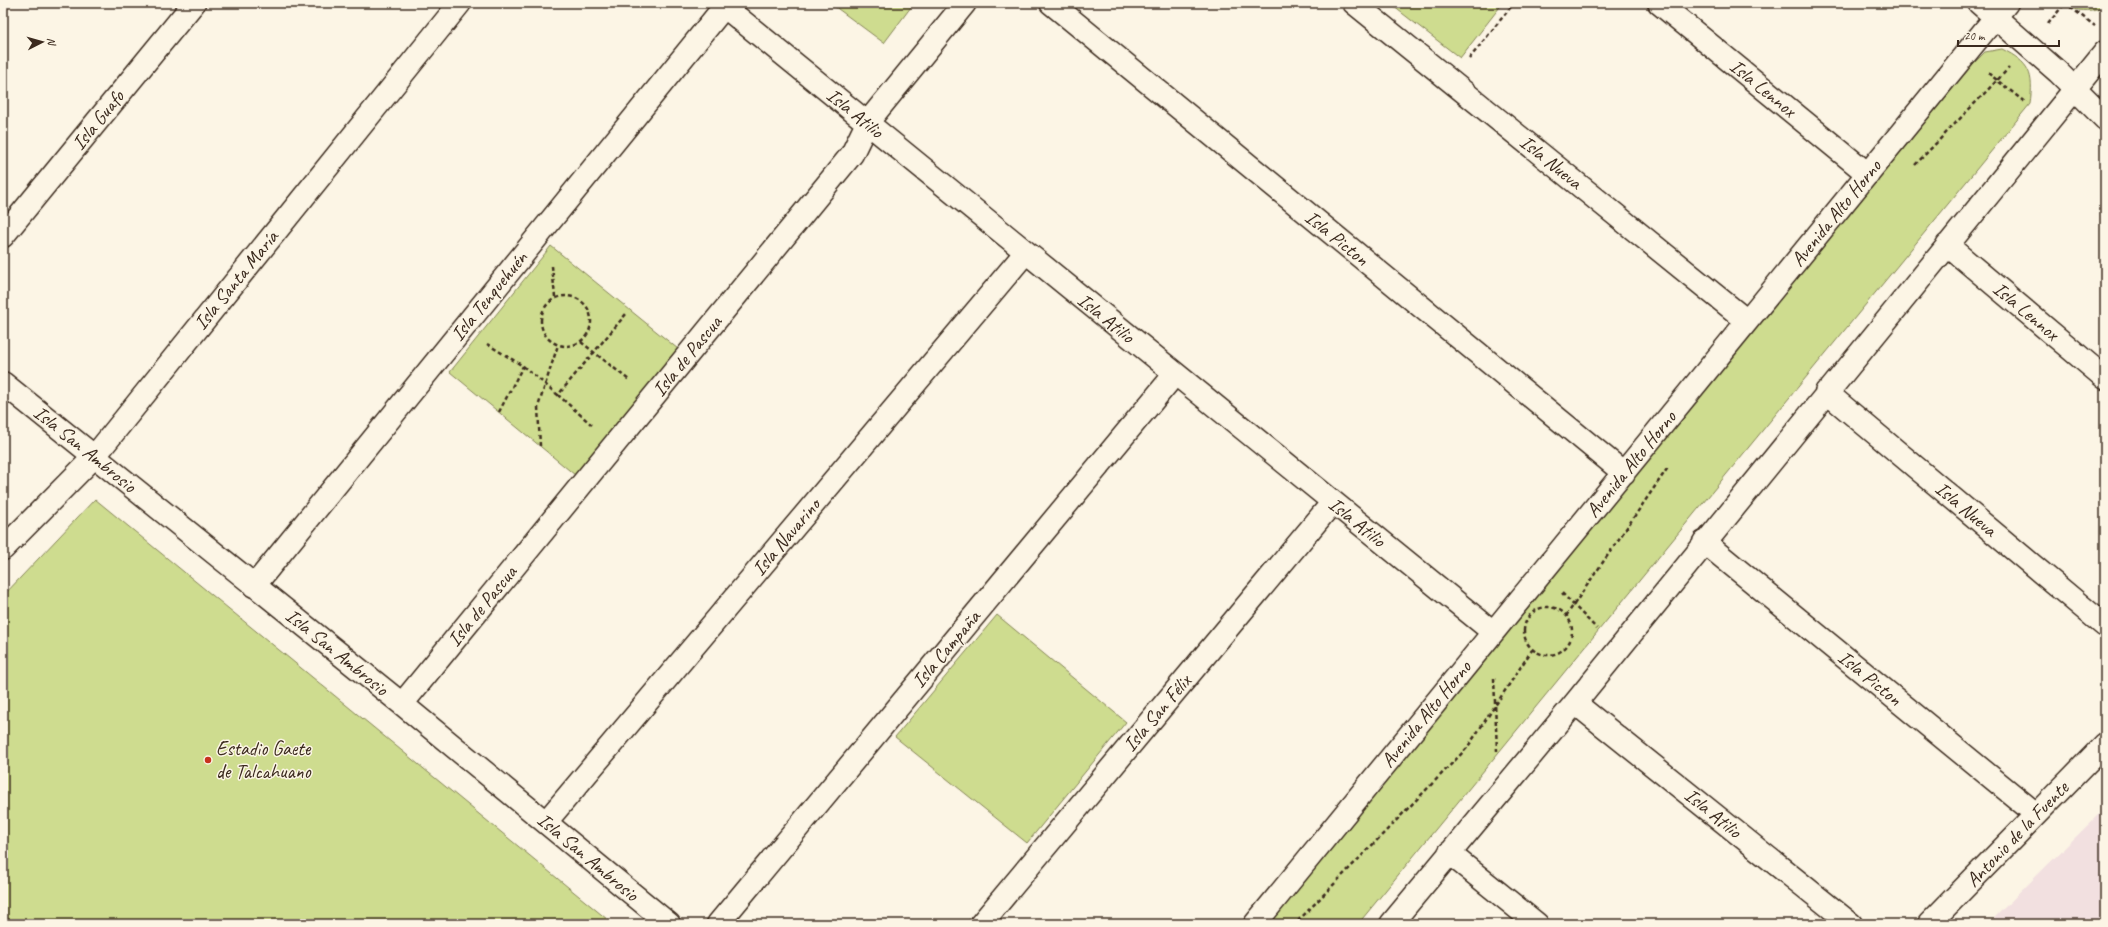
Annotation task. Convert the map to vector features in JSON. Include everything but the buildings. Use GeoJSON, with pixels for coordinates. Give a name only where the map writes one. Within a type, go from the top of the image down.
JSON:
{"type":"FeatureCollection","features":[{"type":"Feature","properties":{"kind":"street","name":"Isla Guafo"},"geometry":{"type":"LineString","coordinates":[[3,236],[194,3]]}},
{"type":"Feature","properties":{"kind":"street","name":"Isla Santa María"},"geometry":{"type":"LineString","coordinates":[[3,549],[94,457],[460,3]]}},
{"type":"Feature","properties":{"kind":"street","name":"Isla de Pascua"},"geometry":{"type":"LineString","coordinates":[[402,704],[852,154],[867,123],[965,3]]}},
{"type":"Feature","properties":{"kind":"street","name":"Isla Picton"},"geometry":{"type":"LineString","coordinates":[[1051,3],[1624,473]]}},
{"type":"Feature","properties":{"kind":"street","name":"Isla Nueva"},"geometry":{"type":"LineString","coordinates":[[1354,3],[1747,321]]}},
{"type":"Feature","properties":{"kind":"street","name":"Isla Lennox"},"geometry":{"type":"LineString","coordinates":[[1659,3],[1868,174]]}},
{"type":"Feature","properties":{"kind":"street"},"geometry":{"type":"LineString","coordinates":[[1979,3],[2001,10],[2058,72],[2105,119]]}},
{"type":"Feature","properties":{"kind":"street","name":"Isla Atilio"},"geometry":{"type":"LineString","coordinates":[[722,5],[1493,632]]}},
{"type":"Feature","properties":{"kind":"street","name":"Isla Tenquehuén"},"geometry":{"type":"LineString","coordinates":[[254,586],[722,5]]}},
{"type":"Feature","properties":{"kind":"street","name":"Avenida Alto Horno"},"geometry":{"type":"LineString","coordinates":[[1255,924],[2001,10]]}},
{"type":"Feature","properties":{"kind":"street"},"geometry":{"type":"LineString","coordinates":[[1391,924],[1575,702],[1826,392],[2105,52]]}},
{"type":"Feature","properties":{"kind":"street","name":"Isla Lennox"},"geometry":{"type":"LineString","coordinates":[[1946,245],[2105,378]]}},
{"type":"Feature","properties":{"kind":"street","name":"Isla Navarino"},"geometry":{"type":"LineString","coordinates":[[546,822],[1026,252]]}},
{"type":"Feature","properties":{"kind":"street","name":"Isla Campaña"},"geometry":{"type":"LineString","coordinates":[[718,924],[1175,374]]}},
{"type":"Feature","properties":{"kind":"street","name":"Isla San Ambrosio"},"geometry":{"type":"LineString","coordinates":[[3,383],[402,704],[669,924]]}},
{"type":"Feature","properties":{"kind":"street","name":"Isla Nueva"},"geometry":{"type":"LineString","coordinates":[[1826,392],[2105,626]]}},
{"type":"Feature","properties":{"kind":"street","name":"Isla San Félix"},"geometry":{"type":"LineString","coordinates":[[981,924],[1333,502]]}},
{"type":"Feature","properties":{"kind":"street","name":"Isla Picton"},"geometry":{"type":"LineString","coordinates":[[1704,542],[2036,814]]}},
{"type":"Feature","properties":{"kind":"street","name":"Isla Atilio"},"geometry":{"type":"LineString","coordinates":[[1575,702],[1850,924]]}},
{"type":"Feature","properties":{"kind":"street","name":"Antonio de la Fuente"},"geometry":{"type":"LineString","coordinates":[[1929,924],[2105,744]]}},
{"type":"Feature","properties":{"kind":"street"},"geometry":{"type":"LineString","coordinates":[[1449,853],[1537,924]]}},
{"type":"Feature","properties":{"kind":"path"},"geometry":{"type":"LineString","coordinates":[[1451,82],[1514,3]]}},
{"type":"Feature","properties":{"kind":"path"},"geometry":{"type":"LineString","coordinates":[[2065,3],[2099,29]]}},
{"type":"Feature","properties":{"kind":"path"},"geometry":{"type":"LineString","coordinates":[[1965,54],[2049,121]]}},
{"type":"Feature","properties":{"kind":"path"},"geometry":{"type":"LineString","coordinates":[[564,295],[580,299],[591,312],[591,329],[581,342],[566,347],[558,345],[550,341],[545,334],[541,318],[543,310],[555,298],[564,295]]}},
{"type":"Feature","properties":{"kind":"path"},"geometry":{"type":"LineString","coordinates":[[558,394],[626,314]]}},
{"type":"Feature","properties":{"kind":"path"},"geometry":{"type":"LineString","coordinates":[[462,329],[523,366],[558,394],[614,445]]}},
{"type":"Feature","properties":{"kind":"path"},"geometry":{"type":"LineString","coordinates":[[581,342],[652,398]]}},
{"type":"Feature","properties":{"kind":"path"},"geometry":{"type":"LineString","coordinates":[[540,446],[538,408],[544,384],[558,345]]}},
{"type":"Feature","properties":{"kind":"path"},"geometry":{"type":"LineString","coordinates":[[499,412],[523,366]]}},
{"type":"Feature","properties":{"kind":"path"},"geometry":{"type":"LineString","coordinates":[[1543,573],[1617,650]]}},
{"type":"Feature","properties":{"kind":"path"},"geometry":{"type":"LineString","coordinates":[[1545,607],[1560,610],[1566,616],[1572,630],[1568,645],[1562,651],[1547,656],[1539,655],[1532,650],[1524,637],[1525,621],[1536,609],[1545,607]]}},
{"type":"Feature","properties":{"kind":"path"},"geometry":{"type":"LineString","coordinates":[[1295,924],[1467,748],[1532,650]]}},
{"type":"Feature","properties":{"kind":"path"},"geometry":{"type":"LineString","coordinates":[[1494,677],[1494,707],[1500,791]]}},
{"type":"Feature","properties":{"kind":"shaded area"},"geometry":{"type":"Polygon","coordinates":[[[2105,808],[2105,924],[1988,924],[2105,808]]]}},
{"type":"Feature","properties":{"kind":"green space"},"geometry":{"type":"Polygon","coordinates":[[[830,3],[914,3],[884,43],[830,3]]]}},
{"type":"Feature","properties":{"kind":"green space"},"geometry":{"type":"Polygon","coordinates":[[[1389,3],[1503,3],[1460,58],[1389,3]]]}},
{"type":"Feature","properties":{"kind":"green space"},"geometry":{"type":"Polygon","coordinates":[[[2063,3],[2105,3],[2105,6],[2089,10],[2078,10],[2073,9],[2063,3]]]}},
{"type":"Feature","properties":{"kind":"green space"},"geometry":{"type":"Polygon","coordinates":[[[2002,49],[2019,59],[2028,70],[2031,84],[2030,104],[1358,924],[1268,924],[1972,65],[1985,52],[2002,49]]]}},
{"type":"Feature","properties":{"kind":"green space"},"geometry":{"type":"Polygon","coordinates":[[[551,246],[678,349],[575,475],[450,372],[551,246]]]}},
{"type":"Feature","properties":{"kind":"green space","name":"Estadio Gaete de Talcahuano"},"geometry":{"type":"Polygon","coordinates":[[[95,499],[613,924],[3,924],[3,596],[95,499]]]}},
{"type":"Feature","properties":{"kind":"green space"},"geometry":{"type":"Polygon","coordinates":[[[997,615],[1126,722],[1027,843],[895,737],[997,615]]]}},
{"type":"Feature","properties":{"kind":"place","name":"Estadio Gaete de Talcahuano"},"geometry":{"type":"Point","coordinates":[208,760]}}]}
